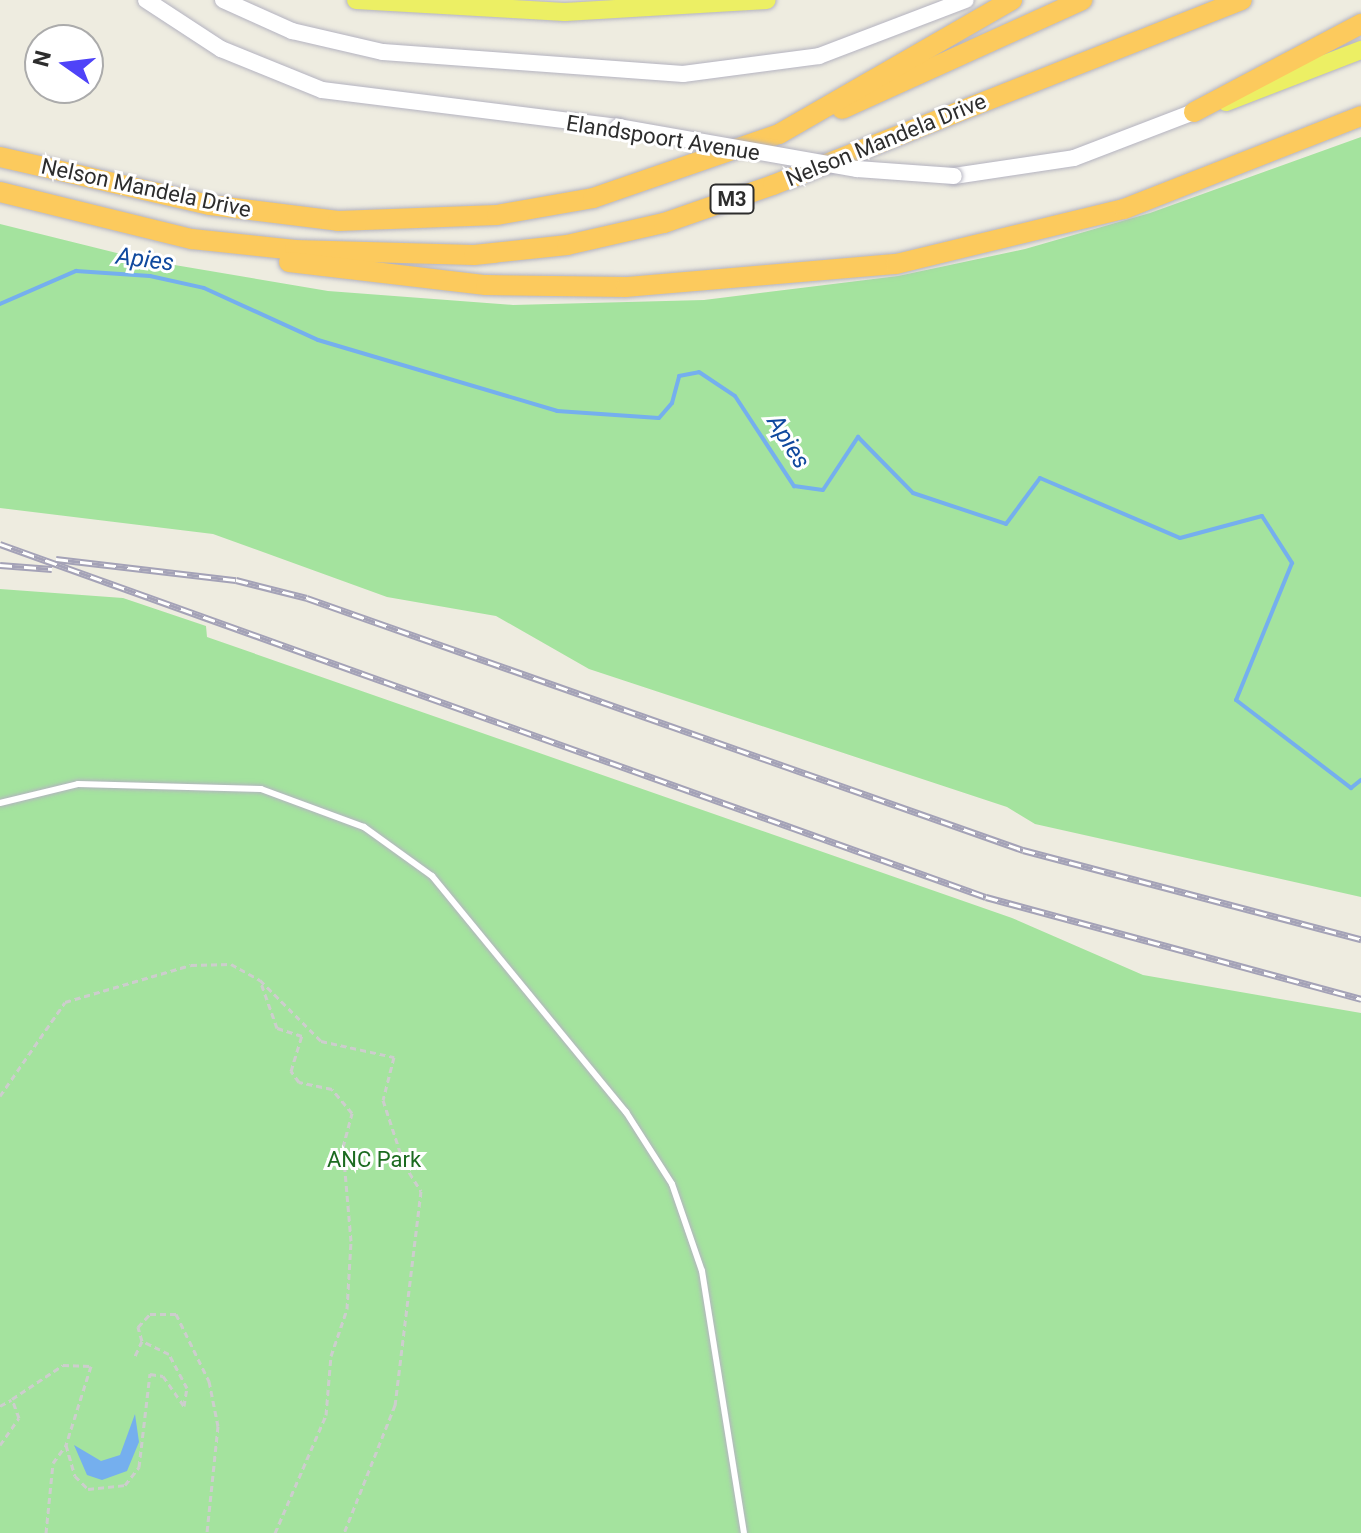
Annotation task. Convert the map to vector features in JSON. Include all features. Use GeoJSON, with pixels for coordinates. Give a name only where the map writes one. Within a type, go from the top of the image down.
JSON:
{"type":"FeatureCollection","features":[{"type":"Feature","properties":{"kind":"highway","name":"Nelson Mandela Drive"},"geometry":{"type":"LineString","coordinates":[[0,157],[210,205],[338,221],[414,220],[593,198],[779,134],[1012,0]]}},
{"type":"Feature","properties":{"kind":"highway"},"geometry":{"type":"LineString","coordinates":[[779,134],[1082,0]]}},
{"type":"Feature","properties":{"kind":"highway","name":"Nelson Mandela Drive"},"geometry":{"type":"LineString","coordinates":[[0,192],[192,239],[324,252],[474,255],[664,223],[1242,0]]}},
{"type":"Feature","properties":{"kind":"highway"},"geometry":{"type":"LineString","coordinates":[[1194,112],[1361,24]]}},
{"type":"Feature","properties":{"kind":"highway"},"geometry":{"type":"LineString","coordinates":[[192,239],[284,261],[486,285],[760,280],[896,264],[1124,209],[1361,116]]}},
{"type":"Feature","properties":{"kind":"main road","name":"Elandspoort Avenue"},"geometry":{"type":"LineString","coordinates":[[146,0],[221,49],[322,90],[618,127],[857,169],[954,176],[1063,161],[1194,112]]}},
{"type":"Feature","properties":{"kind":"main road"},"geometry":{"type":"LineString","coordinates":[[223,0],[292,31],[383,52],[683,74],[805,59],[966,0]]}},
{"type":"Feature","properties":{"kind":"main road"},"geometry":{"type":"LineString","coordinates":[[356,0],[565,12],[767,0]]}},
{"type":"Feature","properties":{"kind":"main road"},"geometry":{"type":"LineString","coordinates":[[1194,112],[1361,50]]}},
{"type":"Feature","properties":{"kind":"lane"},"geometry":{"type":"LineString","coordinates":[[0,803],[78,784],[261,789],[364,827],[432,876],[626,1112],[672,1184],[702,1271],[744,1533]]}},
{"type":"Feature","properties":{"kind":"path"},"geometry":{"type":"LineString","coordinates":[[0,1096],[65,1002],[191,965],[231,964],[260,980],[321,1041],[394,1057],[383,1100],[404,1164],[421,1191],[395,1405],[344,1533]]}},
{"type":"Feature","properties":{"kind":"path"},"geometry":{"type":"LineString","coordinates":[[260,980],[277,1028],[302,1036],[291,1071],[299,1082],[332,1089],[352,1113],[343,1147],[351,1241],[347,1309],[331,1356],[326,1415],[275,1533]]}},
{"type":"Feature","properties":{"kind":"path"},"geometry":{"type":"LineString","coordinates":[[135,1356],[142,1341],[138,1327],[150,1314],[176,1314],[209,1381],[218,1426],[207,1533]]}},
{"type":"Feature","properties":{"kind":"path"},"geometry":{"type":"LineString","coordinates":[[66,1445],[75,1476],[88,1489],[108,1491],[125,1485],[139,1467],[150,1374],[163,1376],[184,1406],[187,1388],[169,1354],[142,1341]]}},
{"type":"Feature","properties":{"kind":"path"},"geometry":{"type":"LineString","coordinates":[[0,1406],[63,1365],[91,1366],[66,1445],[53,1463],[46,1533]]}},
{"type":"Feature","properties":{"kind":"path"},"geometry":{"type":"LineString","coordinates":[[0,1445],[19,1418],[12,1399]]}},
{"type":"Feature","properties":{"kind":"green space"},"geometry":{"type":"Polygon","coordinates":[[[1361,137],[1361,897],[1035,824],[1007,807],[589,669],[496,616],[387,597],[213,534],[0,508],[0,224],[145,260],[328,291],[513,305],[704,300],[898,276],[1025,249],[1150,213],[1361,137]]]}},
{"type":"Feature","properties":{"kind":"green space","name":"ANC Park"},"geometry":{"type":"Polygon","coordinates":[[[0,589],[123,598],[206,626],[207,637],[1012,918],[1143,975],[1361,1013],[1361,1533],[0,1533],[0,589]]]}},
{"type":"Feature","properties":{"kind":"water"},"geometry":{"type":"Polygon","coordinates":[[[135,1414],[139,1442],[127,1471],[102,1480],[87,1475],[74,1445],[101,1461],[120,1455],[135,1414]]]}},
{"type":"Feature","properties":{"kind":"waterway","name":"Apies"},"geometry":{"type":"LineString","coordinates":[[0,304],[76,271],[150,276],[204,288],[318,340],[557,411],[659,418],[672,403],[679,376],[699,372],[735,396],[794,486],[823,490],[858,437],[913,493],[1006,524],[1040,478],[1180,538],[1262,516],[1292,563],[1236,700],[1351,788],[1361,780]]}},
{"type":"Feature","properties":{"kind":"railway"},"geometry":{"type":"LineString","coordinates":[[0,544],[986,897],[1361,999]]}},
{"type":"Feature","properties":{"kind":"railway"},"geometry":{"type":"LineString","coordinates":[[56,559],[236,580],[307,598],[1023,850],[1361,939]]}},
{"type":"Feature","properties":{"kind":"railway"},"geometry":{"type":"LineString","coordinates":[[0,565],[52,569]]}}]}
